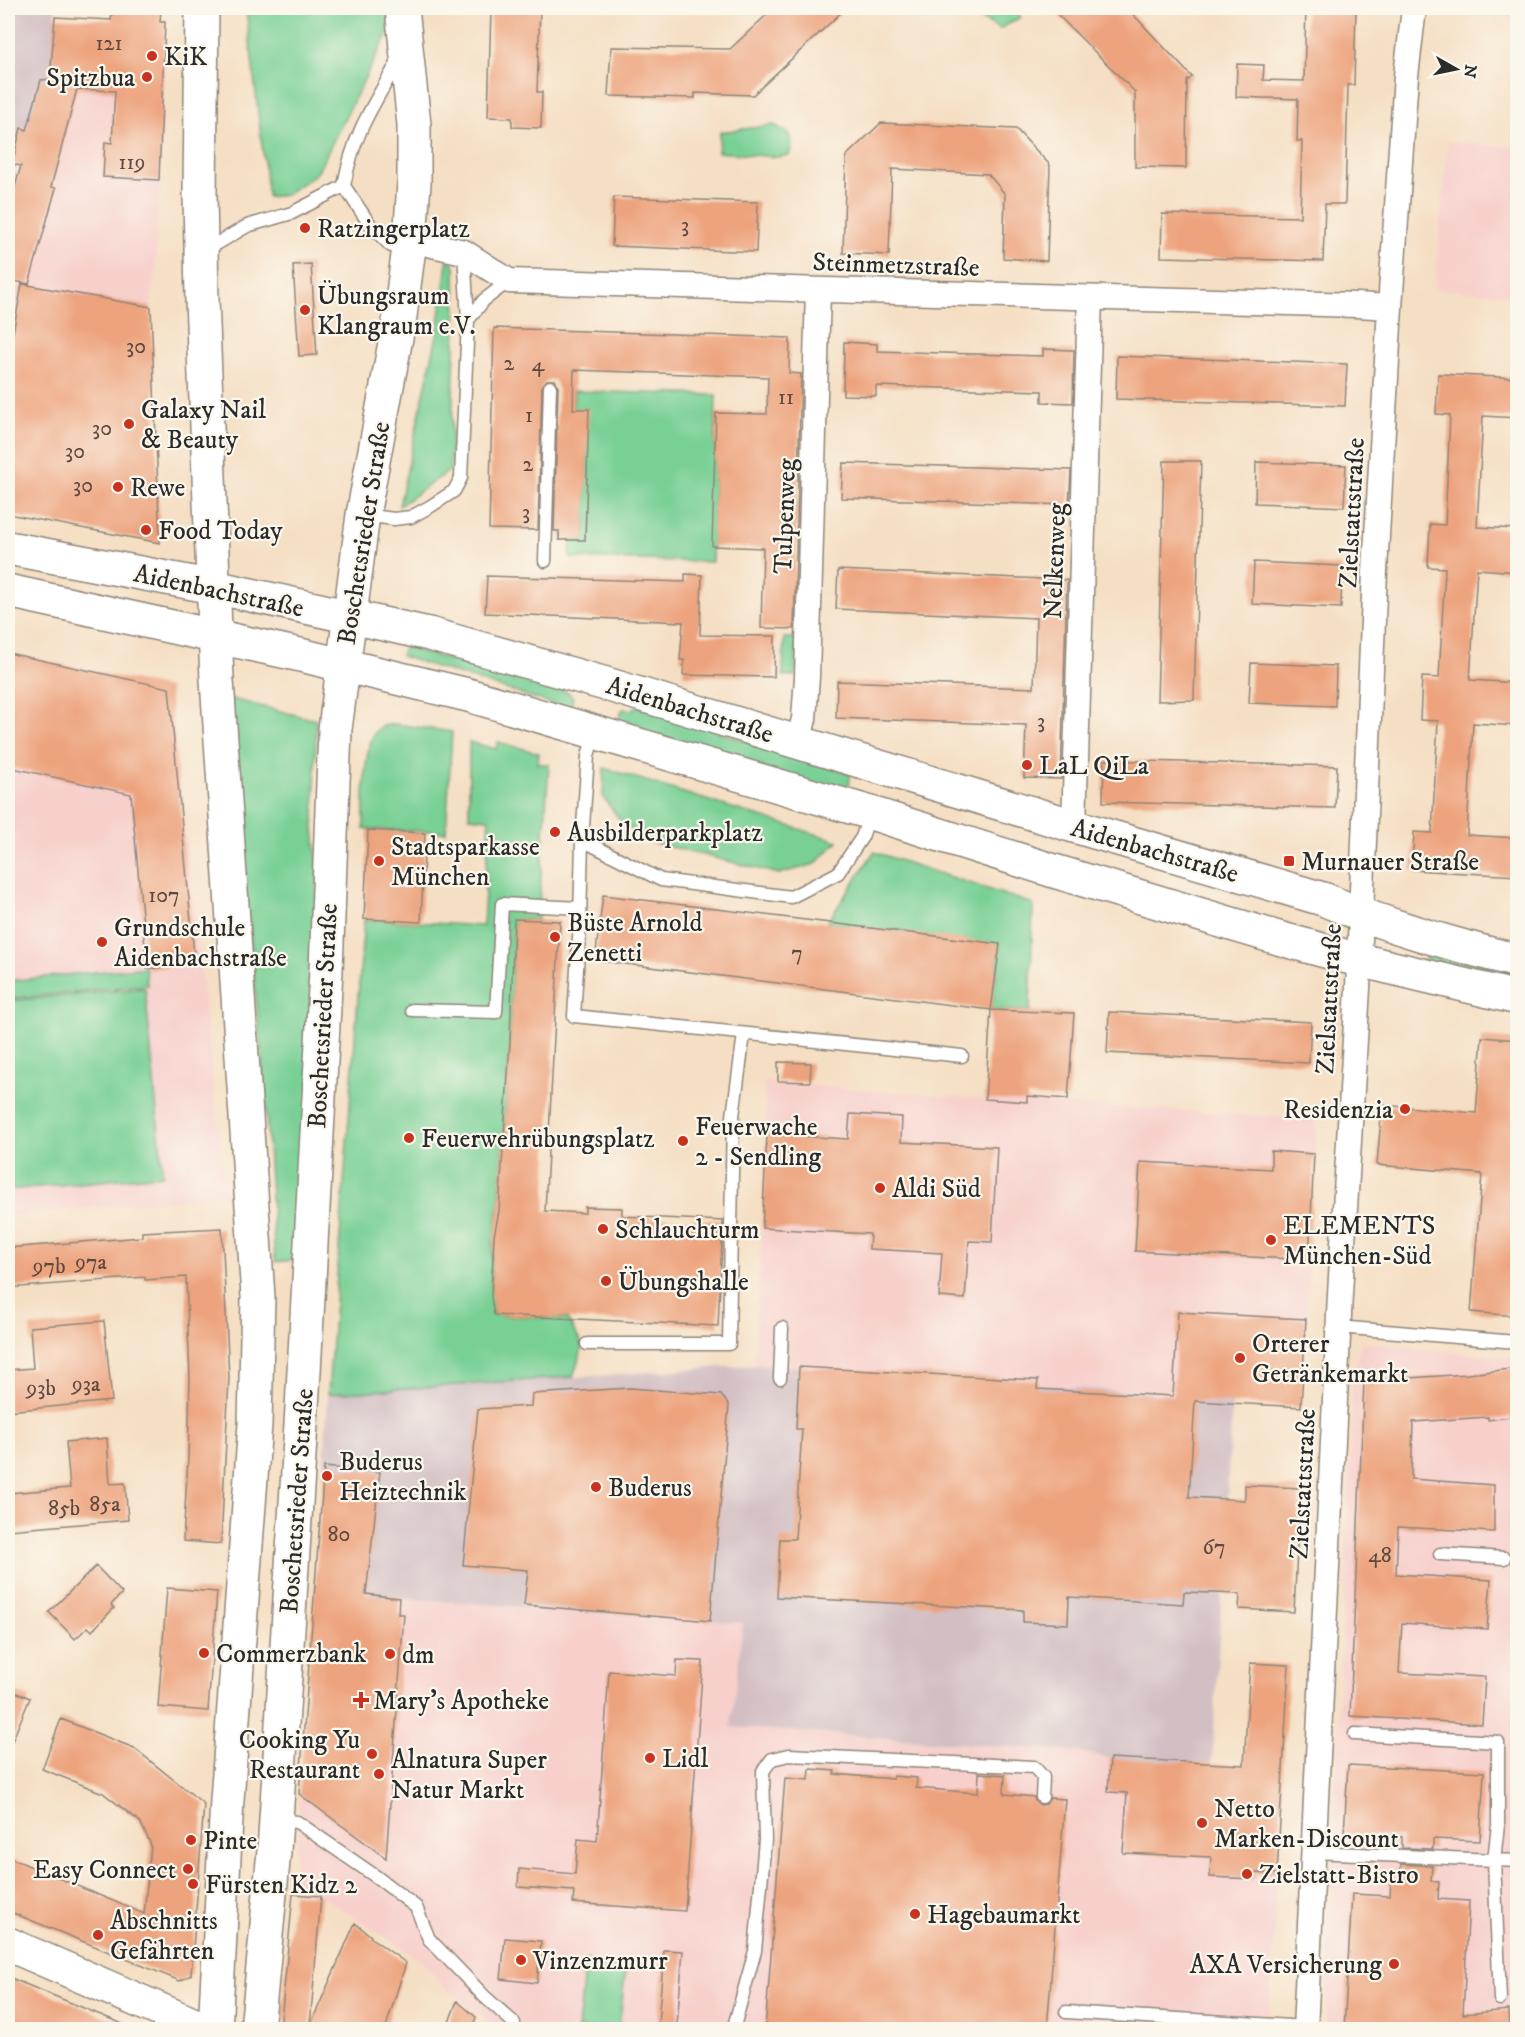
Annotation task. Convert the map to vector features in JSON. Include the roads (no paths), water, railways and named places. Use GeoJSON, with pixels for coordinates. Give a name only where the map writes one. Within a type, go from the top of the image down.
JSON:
{"type":"FeatureCollection","features":[{"type":"Feature","properties":{"kind":"main road","name":"Boschetsrieder Straße"},"geometry":{"type":"LineString","coordinates":[[202,8],[200,105],[202,299],[218,692],[258,1297],[255,1424],[227,1800],[215,2030]]}},
{"type":"Feature","properties":{"kind":"main road","name":"Boschetsrieder Straße"},"geometry":{"type":"LineString","coordinates":[[257,2030],[276,1820],[304,1384],[326,970],[334,729],[363,515],[400,316],[401,243],[414,183],[414,125],[402,8]]}},
{"type":"Feature","properties":{"kind":"main road","name":"Aidenbachstraße"},"geometry":{"type":"LineString","coordinates":[[8,548],[214,587],[429,634],[606,684],[1323,899],[1361,903]]}},
{"type":"Feature","properties":{"kind":"main road","name":"Aidenbachstraße"},"geometry":{"type":"LineString","coordinates":[[8,591],[468,695],[871,813],[1285,940],[1359,960]]}},
{"type":"Feature","properties":{"kind":"main road"},"geometry":{"type":"LineString","coordinates":[[594,731],[606,684]]}},
{"type":"Feature","properties":{"kind":"main road"},"geometry":{"type":"LineString","coordinates":[[871,813],[885,769]]}},
{"type":"Feature","properties":{"kind":"main road"},"geometry":{"type":"LineString","coordinates":[[1361,903],[1450,944],[1518,961]]}},
{"type":"Feature","properties":{"kind":"main road"},"geometry":{"type":"LineString","coordinates":[[1359,960],[1518,998]]}},
{"type":"Feature","properties":{"kind":"main road"},"geometry":{"type":"LineString","coordinates":[[8,1944],[206,2030]]}},
{"type":"Feature","properties":{"kind":"street","name":"Zielstattstraße"},"geometry":{"type":"LineString","coordinates":[[1305,2028],[1338,1327],[1359,960],[1375,571],[1406,76],[1414,8]]}},
{"type":"Feature","properties":{"kind":"street"},"geometry":{"type":"LineString","coordinates":[[401,243],[464,252],[509,282]]}},
{"type":"Feature","properties":{"kind":"street","name":"Steinmetzstraße"},"geometry":{"type":"LineString","coordinates":[[509,282],[1357,304],[1390,307]]}},
{"type":"Feature","properties":{"kind":"street","name":"Tulpenweg"},"geometry":{"type":"LineString","coordinates":[[798,742],[804,719],[807,677],[818,291]]}},
{"type":"Feature","properties":{"kind":"street","name":"Nelkenweg"},"geometry":{"type":"LineString","coordinates":[[1074,826],[1090,298]]}},
{"type":"Feature","properties":{"kind":"lane"},"geometry":{"type":"LineString","coordinates":[[395,67],[364,120],[348,160],[344,186],[371,226],[401,243]]}},
{"type":"Feature","properties":{"kind":"lane"},"geometry":{"type":"LineString","coordinates":[[213,246],[247,226],[292,213],[344,186]]}},
{"type":"Feature","properties":{"kind":"lane"},"geometry":{"type":"LineString","coordinates":[[363,515],[394,519],[411,517],[453,491],[461,478],[468,320],[464,252]]}},
{"type":"Feature","properties":{"kind":"lane"},"geometry":{"type":"LineString","coordinates":[[468,320],[484,300],[509,282]]}},
{"type":"Feature","properties":{"kind":"lane"},"geometry":{"type":"LineString","coordinates":[[544,561],[550,387]]}},
{"type":"Feature","properties":{"kind":"lane"},"geometry":{"type":"LineString","coordinates":[[594,731],[588,756],[582,840],[574,1016],[962,1056]]}},
{"type":"Feature","properties":{"kind":"lane"},"geometry":{"type":"LineString","coordinates":[[582,840],[661,880],[791,897],[838,873],[862,837],[871,813]]}},
{"type":"Feature","properties":{"kind":"lane"},"geometry":{"type":"LineString","coordinates":[[412,1010],[496,1012],[502,904],[580,908]]}},
{"type":"Feature","properties":{"kind":"lane"},"geometry":{"type":"LineString","coordinates":[[587,1344],[729,1344],[734,1116],[744,1034]]}},
{"type":"Feature","properties":{"kind":"lane"},"geometry":{"type":"LineString","coordinates":[[1338,1327],[1516,1342],[1518,1339]]}},
{"type":"Feature","properties":{"kind":"lane"},"geometry":{"type":"LineString","coordinates":[[780,1378],[782,1328]]}},
{"type":"Feature","properties":{"kind":"lane"},"geometry":{"type":"LineString","coordinates":[[1440,1554],[1504,1558]]}},
{"type":"Feature","properties":{"kind":"lane"},"geometry":{"type":"LineString","coordinates":[[1355,1734],[1498,1742],[1498,1825],[1494,1860],[1500,1999]]}},
{"type":"Feature","properties":{"kind":"lane"},"geometry":{"type":"LineString","coordinates":[[733,2030],[754,1951],[765,1840],[764,1771],[772,1759],[789,1755],[1034,1767],[1043,1777],[1042,1797]]}},
{"type":"Feature","properties":{"kind":"lane"},"geometry":{"type":"LineString","coordinates":[[276,1820],[297,1822],[416,1907],[429,1939],[484,1996],[514,2023]]}},
{"type":"Feature","properties":{"kind":"lane"},"geometry":{"type":"LineString","coordinates":[[1313,1852],[1518,1861]]}},
{"type":"Feature","properties":{"kind":"lane"},"geometry":{"type":"LineString","coordinates":[[1066,2012],[1305,2028]]}},
{"type":"Feature","properties":{"kind":"place","name":"KiK"},"geometry":{"type":"Point","coordinates":[152,56]}},
{"type":"Feature","properties":{"kind":"place","name":"Spitzbua"},"geometry":{"type":"Point","coordinates":[147,77]}},
{"type":"Feature","properties":{"kind":"place","name":"Ratzingerplatz"},"geometry":{"type":"Point","coordinates":[305,228]}},
{"type":"Feature","properties":{"kind":"place","name":"Übungsraum Klangraum e.V."},"geometry":{"type":"Point","coordinates":[305,310]}},
{"type":"Feature","properties":{"kind":"place","name":"Galaxy Nail & Beauty"},"geometry":{"type":"Point","coordinates":[129,424]}},
{"type":"Feature","properties":{"kind":"place","name":"Rewe"},"geometry":{"type":"Point","coordinates":[118,487]}},
{"type":"Feature","properties":{"kind":"place","name":"Food Today"},"geometry":{"type":"Point","coordinates":[146,530]}},
{"type":"Feature","properties":{"kind":"place","name":"LaL QiLa"},"geometry":{"type":"Point","coordinates":[1027,765]}},
{"type":"Feature","properties":{"kind":"place","name":"Ausbilderparkplatz"},"geometry":{"type":"Point","coordinates":[555,832]}},
{"type":"Feature","properties":{"kind":"place","name":"Stadtsparkasse München"},"geometry":{"type":"Point","coordinates":[379,861]}},
{"type":"Feature","properties":{"kind":"place","name":"Murnauer Straße"},"geometry":{"type":"Point","coordinates":[1289,861]}},
{"type":"Feature","properties":{"kind":"place","name":"Büste Arnold Zenetti"},"geometry":{"type":"Point","coordinates":[555,937]}},
{"type":"Feature","properties":{"kind":"place","name":"Grundschule Aidenbachstraße"},"geometry":{"type":"Point","coordinates":[102,942]}},
{"type":"Feature","properties":{"kind":"place","name":"Residenzia"},"geometry":{"type":"Point","coordinates":[1405,1109]}},
{"type":"Feature","properties":{"kind":"place","name":"Feuerwehrübungsplatz"},"geometry":{"type":"Point","coordinates":[409,1138]}},
{"type":"Feature","properties":{"kind":"place","name":"Feuerwache 2 - Sendling"},"geometry":{"type":"Point","coordinates":[683,1141]}},
{"type":"Feature","properties":{"kind":"place","name":"Aldi Süd"},"geometry":{"type":"Point","coordinates":[880,1188]}},
{"type":"Feature","properties":{"kind":"place","name":"Schlauchturm"},"geometry":{"type":"Point","coordinates":[603,1229]}},
{"type":"Feature","properties":{"kind":"place","name":"ELEMENTS München-Süd"},"geometry":{"type":"Point","coordinates":[1271,1240]}},
{"type":"Feature","properties":{"kind":"place","name":"Übungshalle"},"geometry":{"type":"Point","coordinates":[606,1281]}},
{"type":"Feature","properties":{"kind":"place","name":"Orterer Getränkemarkt"},"geometry":{"type":"Point","coordinates":[1240,1358]}},
{"type":"Feature","properties":{"kind":"place","name":"Buderus Heiztechnik"},"geometry":{"type":"Point","coordinates":[327,1476]}},
{"type":"Feature","properties":{"kind":"place","name":"Buderus"},"geometry":{"type":"Point","coordinates":[596,1487]}},
{"type":"Feature","properties":{"kind":"place","name":"Commerzbank"},"geometry":{"type":"Point","coordinates":[204,1653]}},
{"type":"Feature","properties":{"kind":"place","name":"dm"},"geometry":{"type":"Point","coordinates":[390,1654]}},
{"type":"Feature","properties":{"kind":"place","name":"Mary's Apotheke"},"geometry":{"type":"Point","coordinates":[361,1700]}},
{"type":"Feature","properties":{"kind":"place","name":"Cooking Yu Restaurant"},"geometry":{"type":"Point","coordinates":[372,1754]}},
{"type":"Feature","properties":{"kind":"place","name":"Lidl"},"geometry":{"type":"Point","coordinates":[650,1758]}},
{"type":"Feature","properties":{"kind":"place","name":"Alnatura Super Natur Markt"},"geometry":{"type":"Point","coordinates":[379,1774]}},
{"type":"Feature","properties":{"kind":"place","name":"Netto Marken-Discount"},"geometry":{"type":"Point","coordinates":[1202,1823]}},
{"type":"Feature","properties":{"kind":"place","name":"Pinte"},"geometry":{"type":"Point","coordinates":[191,1840]}},
{"type":"Feature","properties":{"kind":"place","name":"Easy Connect"},"geometry":{"type":"Point","coordinates":[188,1869]}},
{"type":"Feature","properties":{"kind":"place","name":"Zielstatt-Bistro"},"geometry":{"type":"Point","coordinates":[1247,1874]}},
{"type":"Feature","properties":{"kind":"place","name":"Fürsten Kidz 2"},"geometry":{"type":"Point","coordinates":[193,1884]}},
{"type":"Feature","properties":{"kind":"place","name":"Hagebaumarkt"},"geometry":{"type":"Point","coordinates":[915,1914]}},
{"type":"Feature","properties":{"kind":"place","name":"Abschnitts Gefährten"},"geometry":{"type":"Point","coordinates":[98,1935]}},
{"type":"Feature","properties":{"kind":"place","name":"Vinzenzmurr"},"geometry":{"type":"Point","coordinates":[521,1960]}},
{"type":"Feature","properties":{"kind":"place","name":"AXA Versicherung"},"geometry":{"type":"Point","coordinates":[1394,1964]}}]}
